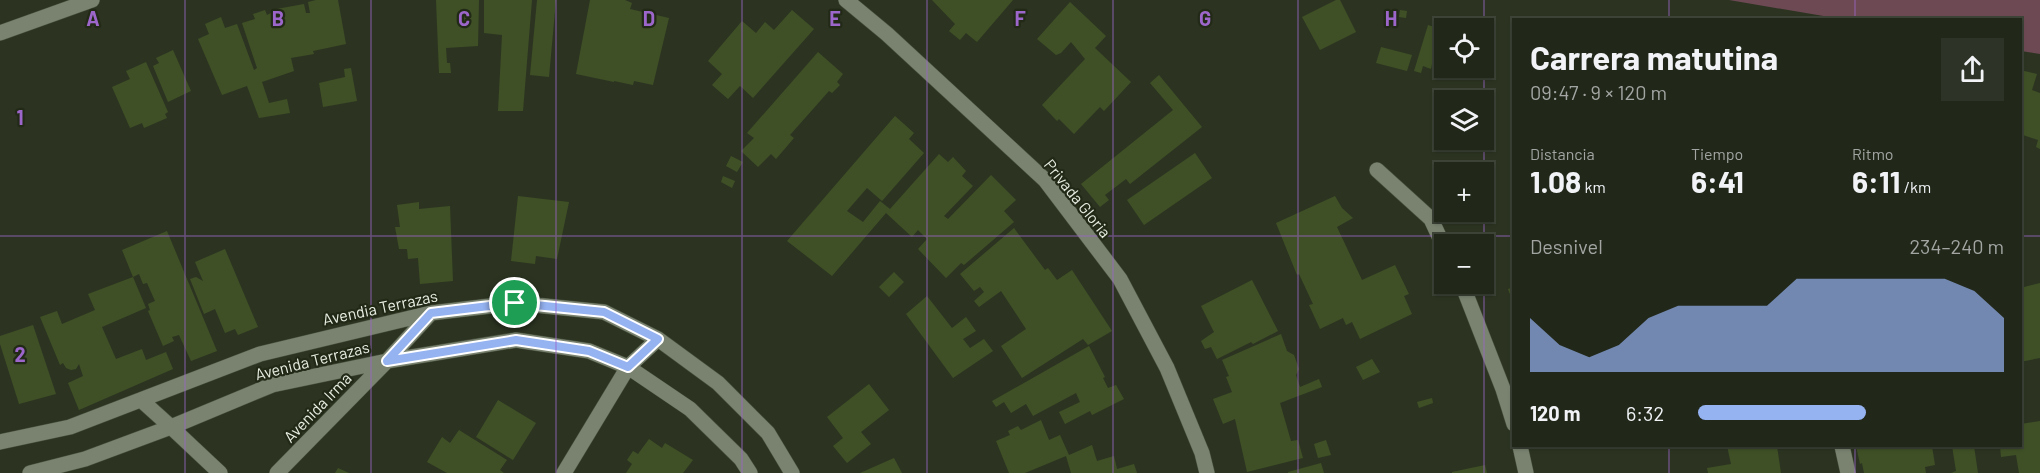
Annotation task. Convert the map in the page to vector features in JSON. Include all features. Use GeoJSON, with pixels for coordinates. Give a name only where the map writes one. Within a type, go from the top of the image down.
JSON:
{"type":"FeatureCollection","features":[{"type":"Feature","properties":{"kind":"street"},"geometry":{"type":"LineString","coordinates":[[0,33],[92,0]]}},
{"type":"Feature","properties":{"kind":"street","name":"Privada Gloria"},"geometry":{"type":"LineString","coordinates":[[846,0],[887,34],[1045,180],[1059,198],[1120,279],[1167,368],[1202,453],[1207,473]]}},
{"type":"Feature","properties":{"kind":"street"},"geometry":{"type":"LineString","coordinates":[[1377,171],[1431,219],[1438,234]]}},
{"type":"Feature","properties":{"kind":"street"},"geometry":{"type":"LineString","coordinates":[[1466,294],[1512,418]]}},
{"type":"Feature","properties":{"kind":"street","name":"Avendia Terrazas"},"geometry":{"type":"LineString","coordinates":[[0,442],[70,427],[260,354],[431,313],[515,303],[604,312],[658,339],[718,383],[768,433],[792,473]]}},
{"type":"Feature","properties":{"kind":"street","name":"Avenida Irma"},"geometry":{"type":"LineString","coordinates":[[277,473],[431,313]]}},
{"type":"Feature","properties":{"kind":"street"},"geometry":{"type":"LineString","coordinates":[[564,473],[628,367],[658,339]]}},
{"type":"Feature","properties":{"kind":"street","name":"Avenida Terrazas"},"geometry":{"type":"LineString","coordinates":[[30,473],[85,459],[171,427],[272,385],[387,361],[516,340],[589,351],[628,367],[690,409],[741,459],[750,473]]}},
{"type":"Feature","properties":{"kind":"street"},"geometry":{"type":"LineString","coordinates":[[141,400],[220,473]]}},
{"type":"Feature","properties":{"kind":"street"},"geometry":{"type":"LineString","coordinates":[[1520,447],[1526,473]]}},
{"type":"Feature","properties":{"kind":"street"},"geometry":{"type":"LineString","coordinates":[[1842,447],[1848,473]]}},
{"type":"Feature","properties":{"kind":"shaded area"},"geometry":{"type":"Polygon","coordinates":[[[1729,0],[2040,0],[2040,54],[2022,51],[2022,18],[1835,18],[1729,0]]]}},
{"type":"Feature","properties":{"kind":"building"},"geometry":{"type":"Polygon","coordinates":[[[338,0],[346,44],[291,58],[294,71],[262,82],[269,103],[287,99],[290,113],[259,118],[247,86],[222,95],[198,39],[209,34],[205,24],[221,17],[225,28],[237,24],[254,70],[257,68],[242,23],[255,19],[253,14],[265,10],[267,15],[271,13],[271,10],[304,4],[306,13],[310,13],[308,2],[338,0]]]}},
{"type":"Feature","properties":{"kind":"building"},"geometry":{"type":"Polygon","coordinates":[[[436,0],[479,0],[478,46],[446,48],[447,63],[450,63],[451,73],[439,73],[436,0]]]}},
{"type":"Feature","properties":{"kind":"building"},"geometry":{"type":"Polygon","coordinates":[[[484,0],[532,0],[523,111],[498,111],[502,35],[484,33],[484,0]]]}},
{"type":"Feature","properties":{"kind":"building"},"geometry":{"type":"Polygon","coordinates":[[[537,0],[556,0],[549,77],[530,75],[537,0]]]}},
{"type":"Feature","properties":{"kind":"building"},"geometry":{"type":"Polygon","coordinates":[[[590,0],[625,0],[632,3],[630,9],[669,18],[653,85],[634,81],[633,85],[576,74],[590,0]]]}},
{"type":"Feature","properties":{"kind":"building"},"geometry":{"type":"Polygon","coordinates":[[[932,0],[1013,0],[977,42],[966,33],[960,40],[949,31],[955,24],[932,0]]]}},
{"type":"Feature","properties":{"kind":"building"},"geometry":{"type":"Polygon","coordinates":[[[1340,0],[1356,32],[1320,50],[1302,17],[1340,0]]]}},
{"type":"Feature","properties":{"kind":"building"},"geometry":{"type":"Polygon","coordinates":[[[1070,2],[1106,36],[1095,48],[1131,82],[1104,111],[1100,107],[1074,134],[1042,105],[1085,59],[1071,42],[1056,55],[1037,39],[1070,2]]]}},
{"type":"Feature","properties":{"kind":"building"},"geometry":{"type":"Polygon","coordinates":[[[792,10],[814,29],[753,98],[740,86],[728,99],[712,85],[722,74],[708,61],[742,21],[756,33],[765,22],[774,30],[792,10]]]}},
{"type":"Feature","properties":{"kind":"building"},"geometry":{"type":"Polygon","coordinates":[[[1400,10],[1407,11],[1406,18],[1399,17],[1400,10]]]}},
{"type":"Feature","properties":{"kind":"building"},"geometry":{"type":"Polygon","coordinates":[[[1428,25],[1434,27],[1434,59],[1431,69],[1423,66],[1421,73],[1414,71],[1428,25]]]}},
{"type":"Feature","properties":{"kind":"building"},"geometry":{"type":"Polygon","coordinates":[[[1381,47],[1412,55],[1407,71],[1376,63],[1381,47]]]}},
{"type":"Feature","properties":{"kind":"building"},"geometry":{"type":"Polygon","coordinates":[[[173,50],[191,91],[168,102],[153,66],[159,63],[156,58],[173,50]]]}},
{"type":"Feature","properties":{"kind":"building"},"geometry":{"type":"Polygon","coordinates":[[[818,52],[843,74],[837,82],[840,85],[832,93],[829,91],[790,135],[794,138],[776,159],[771,154],[758,167],[741,151],[754,138],[747,133],[818,52]]]}},
{"type":"Feature","properties":{"kind":"building"},"geometry":{"type":"Polygon","coordinates":[[[146,62],[168,112],[165,114],[167,118],[144,128],[142,123],[130,128],[112,87],[130,79],[126,71],[146,62]]]}},
{"type":"Feature","properties":{"kind":"building"},"geometry":{"type":"Polygon","coordinates":[[[351,68],[357,101],[323,107],[319,83],[345,77],[344,69],[351,68]]]}},
{"type":"Feature","properties":{"kind":"building"},"geometry":{"type":"Polygon","coordinates":[[[2022,70],[2037,74],[2032,90],[2040,93],[2040,149],[2036,147],[2038,140],[2022,135],[2022,70]]]}},
{"type":"Feature","properties":{"kind":"building"},"geometry":{"type":"Polygon","coordinates":[[[1159,75],[1202,127],[1130,184],[1126,179],[1105,195],[1109,200],[1100,207],[1081,184],[1173,110],[1150,83],[1159,75]]]}},
{"type":"Feature","properties":{"kind":"building"},"geometry":{"type":"Polygon","coordinates":[[[895,116],[914,133],[909,139],[924,153],[882,201],[867,188],[847,211],[863,222],[880,201],[890,209],[939,154],[948,162],[953,157],[966,171],[962,176],[973,186],[944,216],[948,219],[991,175],[1016,200],[1004,211],[1014,222],[964,265],[961,263],[946,278],[918,249],[927,239],[918,230],[912,237],[886,213],[832,276],[787,241],[895,116]]]}},
{"type":"Feature","properties":{"kind":"building"},"geometry":{"type":"Polygon","coordinates":[[[1195,153],[1212,178],[1144,225],[1127,200],[1195,153]]]}},
{"type":"Feature","properties":{"kind":"building"},"geometry":{"type":"Polygon","coordinates":[[[731,156],[743,162],[737,172],[726,166],[731,156]]]}},
{"type":"Feature","properties":{"kind":"building"},"geometry":{"type":"Polygon","coordinates":[[[723,176],[735,181],[732,188],[721,182],[723,176]]]}},
{"type":"Feature","properties":{"kind":"building"},"geometry":{"type":"Polygon","coordinates":[[[518,196],[569,202],[557,259],[536,256],[535,264],[511,261],[518,196]]]}},
{"type":"Feature","properties":{"kind":"building"},"geometry":{"type":"Polygon","coordinates":[[[1335,196],[1342,208],[1353,218],[1337,227],[1362,280],[1395,265],[1409,294],[1404,296],[1412,314],[1360,339],[1352,322],[1346,325],[1343,318],[1320,329],[1309,305],[1313,304],[1299,274],[1297,275],[1276,223],[1335,196]]]}},
{"type":"Feature","properties":{"kind":"building"},"geometry":{"type":"Polygon","coordinates":[[[419,202],[419,209],[450,206],[453,281],[420,284],[418,258],[408,259],[407,249],[399,249],[395,227],[400,227],[397,205],[419,202]]]}},
{"type":"Feature","properties":{"kind":"building"},"geometry":{"type":"Polygon","coordinates":[[[1014,228],[1045,270],[1048,268],[1057,280],[1072,270],[1112,331],[1088,345],[1083,339],[1022,378],[1001,346],[1026,329],[1001,291],[979,307],[974,301],[984,292],[980,287],[974,291],[960,274],[1014,228]]]}},
{"type":"Feature","properties":{"kind":"building"},"geometry":{"type":"Polygon","coordinates":[[[167,231],[217,351],[191,361],[179,335],[172,337],[174,341],[163,346],[148,311],[150,310],[148,304],[155,301],[147,283],[143,284],[139,274],[133,277],[122,250],[167,231]]]}},
{"type":"Feature","properties":{"kind":"building"},"geometry":{"type":"Polygon","coordinates":[[[225,249],[258,327],[238,335],[235,329],[225,333],[215,309],[204,314],[190,279],[196,277],[203,281],[195,262],[225,249]]]}},
{"type":"Feature","properties":{"kind":"building"},"geometry":{"type":"Polygon","coordinates":[[[894,272],[904,282],[889,297],[879,287],[894,272]]]}},
{"type":"Feature","properties":{"kind":"building"},"geometry":{"type":"Polygon","coordinates":[[[133,277],[146,308],[102,327],[116,359],[142,349],[146,360],[166,352],[173,369],[79,410],[68,383],[83,376],[79,364],[76,369],[71,370],[63,363],[60,365],[40,317],[57,311],[62,324],[95,310],[88,294],[133,277]]]}},
{"type":"Feature","properties":{"kind":"building"},"geometry":{"type":"Polygon","coordinates":[[[1252,280],[1278,331],[1217,359],[1211,347],[1205,349],[1201,341],[1214,332],[1201,306],[1252,280]]]}},
{"type":"Feature","properties":{"kind":"building"},"geometry":{"type":"Polygon","coordinates":[[[2040,283],[2040,358],[2022,362],[2022,288],[2040,283]]]}},
{"type":"Feature","properties":{"kind":"building"},"geometry":{"type":"Polygon","coordinates":[[[1512,288],[1512,300],[1508,289],[1512,288]]]}},
{"type":"Feature","properties":{"kind":"building"},"geometry":{"type":"Polygon","coordinates":[[[927,296],[952,328],[966,317],[976,331],[963,339],[970,348],[984,339],[993,351],[953,378],[906,314],[927,296]]]}},
{"type":"Feature","properties":{"kind":"building"},"geometry":{"type":"Polygon","coordinates":[[[33,325],[56,394],[19,404],[0,344],[0,336],[33,325]]]}},
{"type":"Feature","properties":{"kind":"building"},"geometry":{"type":"Polygon","coordinates":[[[1281,334],[1287,351],[1294,355],[1299,369],[1296,375],[1300,387],[1319,379],[1322,387],[1280,403],[1291,441],[1298,440],[1303,458],[1247,472],[1235,419],[1223,424],[1213,399],[1232,392],[1226,377],[1229,376],[1222,360],[1281,334]]]}},
{"type":"Feature","properties":{"kind":"building"},"geometry":{"type":"Polygon","coordinates":[[[1089,346],[1105,377],[1103,378],[1108,388],[1116,385],[1124,399],[1092,415],[1090,411],[1065,424],[1059,412],[1080,402],[1076,393],[1033,416],[1026,404],[1011,413],[1004,402],[996,407],[992,401],[1089,346]]]}},
{"type":"Feature","properties":{"kind":"building"},"geometry":{"type":"Polygon","coordinates":[[[1372,359],[1380,372],[1363,380],[1356,367],[1372,359]]]}},
{"type":"Feature","properties":{"kind":"building"},"geometry":{"type":"Polygon","coordinates":[[[869,384],[889,410],[861,432],[871,444],[847,463],[833,446],[843,438],[827,417],[869,384]]]}},
{"type":"Feature","properties":{"kind":"building"},"geometry":{"type":"Polygon","coordinates":[[[1432,398],[1433,403],[1419,408],[1417,402],[1432,398]]]}},
{"type":"Feature","properties":{"kind":"building"},"geometry":{"type":"Polygon","coordinates":[[[498,400],[536,423],[513,460],[476,437],[498,400]]]}},
{"type":"Feature","properties":{"kind":"building"},"geometry":{"type":"Polygon","coordinates":[[[1041,420],[1049,440],[1060,435],[1069,455],[1092,445],[1097,461],[1114,456],[1117,469],[1134,464],[1137,473],[1071,473],[1066,456],[1025,473],[1009,473],[996,441],[1010,435],[1008,431],[1018,426],[1021,430],[1041,420]]]}},
{"type":"Feature","properties":{"kind":"building"},"geometry":{"type":"Polygon","coordinates":[[[2040,421],[2040,473],[2019,473],[2016,455],[2001,457],[2000,447],[2022,447],[2022,424],[2040,421]]]}},
{"type":"Feature","properties":{"kind":"building"},"geometry":{"type":"Polygon","coordinates":[[[459,430],[507,460],[500,470],[504,473],[447,473],[427,462],[442,437],[450,443],[459,430]]]}},
{"type":"Feature","properties":{"kind":"building"},"geometry":{"type":"Polygon","coordinates":[[[649,439],[662,448],[665,443],[693,460],[683,473],[626,473],[632,464],[627,460],[633,451],[638,454],[649,439]]]}},
{"type":"Feature","properties":{"kind":"building"},"geometry":{"type":"Polygon","coordinates":[[[1326,440],[1331,455],[1318,458],[1314,444],[1326,440]]]}},
{"type":"Feature","properties":{"kind":"building"},"geometry":{"type":"Polygon","coordinates":[[[1727,447],[1777,447],[1781,473],[1708,473],[1707,468],[1731,464],[1727,447]]]}},
{"type":"Feature","properties":{"kind":"building"},"geometry":{"type":"Polygon","coordinates":[[[1856,447],[1932,447],[1935,465],[1925,467],[1926,473],[1864,473],[1862,463],[1860,464],[1856,447]]]}},
{"type":"Feature","properties":{"kind":"building"},"geometry":{"type":"Polygon","coordinates":[[[1952,447],[1974,447],[1978,473],[1951,473],[1956,471],[1952,447]]]}},
{"type":"Feature","properties":{"kind":"building"},"geometry":{"type":"Polygon","coordinates":[[[894,458],[902,473],[860,473],[894,458]]]}},
{"type":"Feature","properties":{"kind":"building"},"geometry":{"type":"Polygon","coordinates":[[[1321,463],[1324,473],[1288,473],[1288,472],[1321,463]]]}},
{"type":"Feature","properties":{"kind":"building"},"geometry":{"type":"Polygon","coordinates":[[[1485,465],[1487,473],[1452,473],[1452,472],[1485,465]]]}},
{"type":"Feature","properties":{"kind":"building"},"geometry":{"type":"Polygon","coordinates":[[[338,468],[349,473],[335,473],[338,468]]]}},
{"type":"Feature","properties":{"kind":"route"},"geometry":{"type":"LineString","coordinates":[[515,303],[604,312],[658,339],[628,367],[589,351],[516,340],[387,361],[431,313],[515,303]]}}]}
